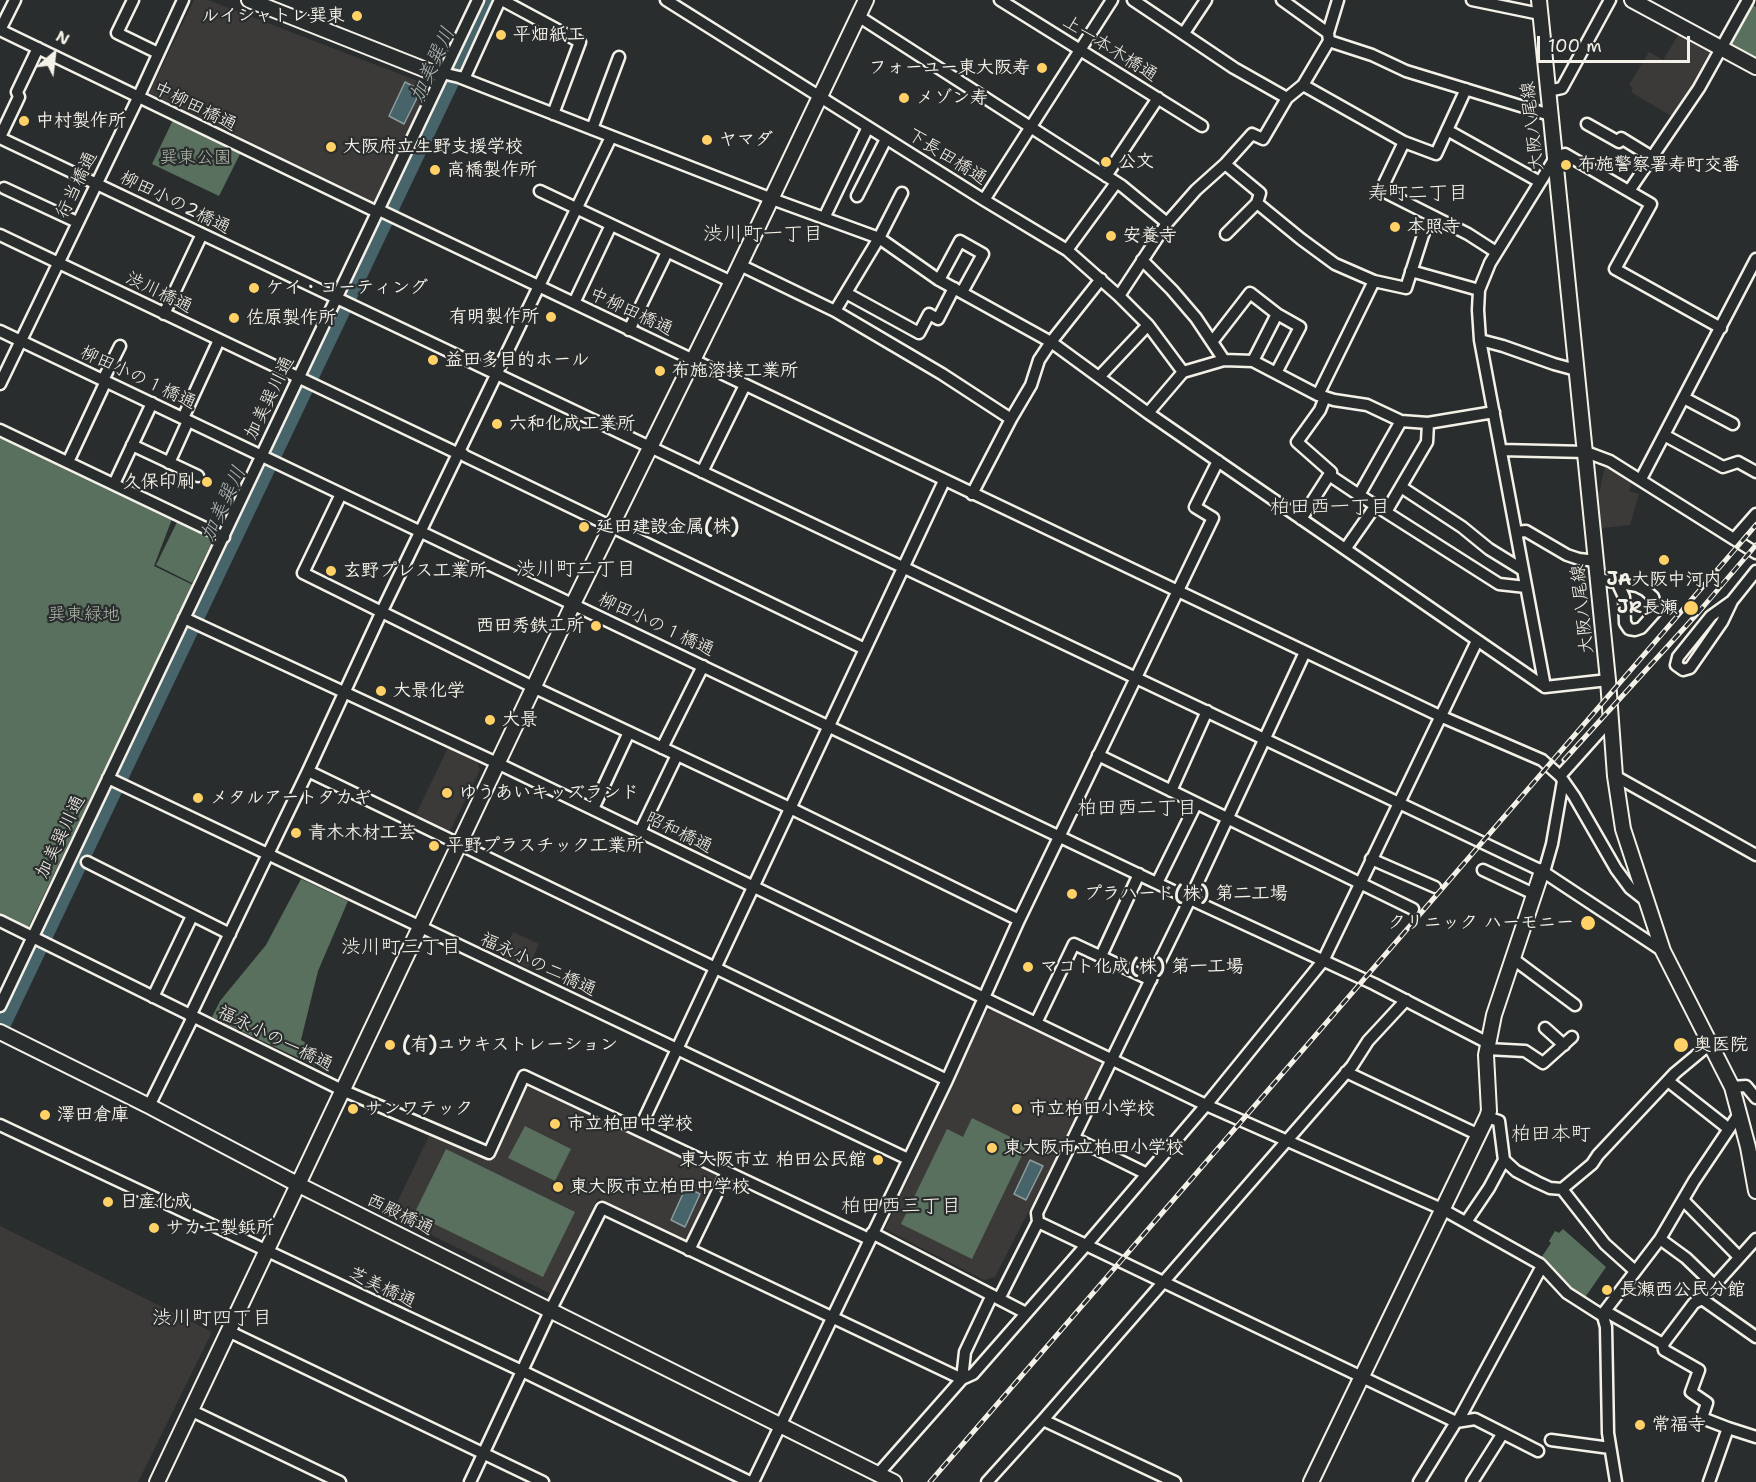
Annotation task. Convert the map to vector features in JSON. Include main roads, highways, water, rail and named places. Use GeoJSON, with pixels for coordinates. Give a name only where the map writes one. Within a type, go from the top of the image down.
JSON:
{"type":"FeatureCollection","features":[{"type":"Feature","properties":{"kind":"water"},"geometry":{"type":"Polygon","coordinates":[[[405,82],[421,90],[404,124],[389,116],[405,82]]]}},
{"type":"Feature","properties":{"kind":"water"},"geometry":{"type":"Polygon","coordinates":[[[1030,1160],[1043,1166],[1026,1200],[1014,1194],[1030,1160]]]}},
{"type":"Feature","properties":{"kind":"water"},"geometry":{"type":"Polygon","coordinates":[[[686,1187],[700,1194],[685,1227],[671,1220],[686,1187]]]}},
{"type":"Feature","properties":{"kind":"waterway","name":"加美巽川"},"geometry":{"type":"LineString","coordinates":[[0,1028],[489,0]]}},
{"type":"Feature","properties":{"kind":"railway"},"geometry":{"type":"LineString","coordinates":[[930,1482],[1756,525]]}},
{"type":"Feature","properties":{"kind":"railway"},"geometry":{"type":"LineString","coordinates":[[1564,760],[1697,614],[1756,545]]}},
{"type":"Feature","properties":{"kind":"place","name":"ルイシャトレ巽東"},"geometry":{"type":"Point","coordinates":[357,16]}},
{"type":"Feature","properties":{"kind":"place","name":"平畑紙工"},"geometry":{"type":"Point","coordinates":[501,35]}},
{"type":"Feature","properties":{"kind":"place","name":"フォーユー東大阪寿"},"geometry":{"type":"Point","coordinates":[1042,68]}},
{"type":"Feature","properties":{"kind":"place","name":"メゾン寿"},"geometry":{"type":"Point","coordinates":[904,98]}},
{"type":"Feature","properties":{"kind":"place","name":"中村製作所"},"geometry":{"type":"Point","coordinates":[24,121]}},
{"type":"Feature","properties":{"kind":"place","name":"ヤマダ"},"geometry":{"type":"Point","coordinates":[707,140]}},
{"type":"Feature","properties":{"kind":"place","name":"大阪府立生野支援学校"},"geometry":{"type":"Point","coordinates":[331,147]}},
{"type":"Feature","properties":{"kind":"place","name":"公文"},"geometry":{"type":"Point","coordinates":[1106,162]}},
{"type":"Feature","properties":{"kind":"place","name":"布施警察署寿町交番"},"geometry":{"type":"Point","coordinates":[1566,165]}},
{"type":"Feature","properties":{"kind":"place","name":"高橋製作所"},"geometry":{"type":"Point","coordinates":[435,170]}},
{"type":"Feature","properties":{"kind":"place","name":"本照寺"},"geometry":{"type":"Point","coordinates":[1395,227]}},
{"type":"Feature","properties":{"kind":"place","name":"安養寺"},"geometry":{"type":"Point","coordinates":[1111,236]}},
{"type":"Feature","properties":{"kind":"place","name":"ケイ・コーティング"},"geometry":{"type":"Point","coordinates":[254,288]}},
{"type":"Feature","properties":{"kind":"place","name":"有明製作所"},"geometry":{"type":"Point","coordinates":[551,317]}},
{"type":"Feature","properties":{"kind":"place","name":"佐原製作所"},"geometry":{"type":"Point","coordinates":[234,318]}},
{"type":"Feature","properties":{"kind":"place","name":"益田多目的ホール"},"geometry":{"type":"Point","coordinates":[433,360]}},
{"type":"Feature","properties":{"kind":"place","name":"布施溶接工業所"},"geometry":{"type":"Point","coordinates":[660,371]}},
{"type":"Feature","properties":{"kind":"place","name":"六和化成工業所"},"geometry":{"type":"Point","coordinates":[497,424]}},
{"type":"Feature","properties":{"kind":"place","name":"久保印刷"},"geometry":{"type":"Point","coordinates":[207,482]}},
{"type":"Feature","properties":{"kind":"place","name":"延田建設金属(株)"},"geometry":{"type":"Point","coordinates":[584,527]}},
{"type":"Feature","properties":{"kind":"place","name":"JA大阪中河内"},"geometry":{"type":"Point","coordinates":[1664,560]}},
{"type":"Feature","properties":{"kind":"place","name":"玄野プレス工業所"},"geometry":{"type":"Point","coordinates":[331,571]}},
{"type":"Feature","properties":{"kind":"place","name":"JR長瀬"},"geometry":{"type":"Point","coordinates":[1691,608]}},
{"type":"Feature","properties":{"kind":"place","name":"西田秀鉄工所"},"geometry":{"type":"Point","coordinates":[596,626]}},
{"type":"Feature","properties":{"kind":"place","name":"大景化学"},"geometry":{"type":"Point","coordinates":[381,691]}},
{"type":"Feature","properties":{"kind":"place","name":"大景"},"geometry":{"type":"Point","coordinates":[490,720]}},
{"type":"Feature","properties":{"kind":"place","name":"ゆうあいキッズランド"},"geometry":{"type":"Point","coordinates":[447,793]}},
{"type":"Feature","properties":{"kind":"place","name":"メタルアートタカギ"},"geometry":{"type":"Point","coordinates":[198,798]}},
{"type":"Feature","properties":{"kind":"place","name":"青木木材工芸"},"geometry":{"type":"Point","coordinates":[296,833]}},
{"type":"Feature","properties":{"kind":"place","name":"平野プラスチック工業所"},"geometry":{"type":"Point","coordinates":[434,846]}},
{"type":"Feature","properties":{"kind":"place","name":"プラハード(株) 第二工場"},"geometry":{"type":"Point","coordinates":[1072,894]}},
{"type":"Feature","properties":{"kind":"place","name":"クリニック ハーモニー"},"geometry":{"type":"Point","coordinates":[1588,923]}},
{"type":"Feature","properties":{"kind":"place","name":"マコト化成(株) 第一工場"},"geometry":{"type":"Point","coordinates":[1028,967]}},
{"type":"Feature","properties":{"kind":"place","name":"(有)ユウキストレーション"},"geometry":{"type":"Point","coordinates":[390,1045]}},
{"type":"Feature","properties":{"kind":"place","name":"奥医院"},"geometry":{"type":"Point","coordinates":[1681,1045]}},
{"type":"Feature","properties":{"kind":"place","name":"サンワテック"},"geometry":{"type":"Point","coordinates":[353,1109]}},
{"type":"Feature","properties":{"kind":"place","name":"市立柏田小学校"},"geometry":{"type":"Point","coordinates":[1017,1109]}},
{"type":"Feature","properties":{"kind":"place","name":"澤田倉庫"},"geometry":{"type":"Point","coordinates":[45,1115]}},
{"type":"Feature","properties":{"kind":"place","name":"市立柏田中学校"},"geometry":{"type":"Point","coordinates":[555,1124]}},
{"type":"Feature","properties":{"kind":"place","name":"東大阪市立柏田小学校"},"geometry":{"type":"Point","coordinates":[992,1148]}},
{"type":"Feature","properties":{"kind":"place","name":"東大阪市立 柏田公民館"},"geometry":{"type":"Point","coordinates":[878,1160]}},
{"type":"Feature","properties":{"kind":"place","name":"東大阪市立柏田中学校"},"geometry":{"type":"Point","coordinates":[558,1187]}},
{"type":"Feature","properties":{"kind":"place","name":"日産化成"},"geometry":{"type":"Point","coordinates":[108,1202]}},
{"type":"Feature","properties":{"kind":"place","name":"サカエ製鋲所"},"geometry":{"type":"Point","coordinates":[154,1228]}},
{"type":"Feature","properties":{"kind":"place","name":"長瀬西公民分館"},"geometry":{"type":"Point","coordinates":[1607,1290]}},
{"type":"Feature","properties":{"kind":"place","name":"常福寺"},"geometry":{"type":"Point","coordinates":[1640,1425]}},
{"type":"Feature","properties":{"kind":"district","name":"寿町二丁目"},"geometry":{"type":"Point","coordinates":[1418,194]}},
{"type":"Feature","properties":{"kind":"district","name":"渋川町一丁目"},"geometry":{"type":"Point","coordinates":[763,235]}},
{"type":"Feature","properties":{"kind":"district","name":"柏田西一丁目"},"geometry":{"type":"Point","coordinates":[1330,508]}},
{"type":"Feature","properties":{"kind":"district","name":"渋川町二丁目"},"geometry":{"type":"Point","coordinates":[576,570]}},
{"type":"Feature","properties":{"kind":"district","name":"柏田西二丁目"},"geometry":{"type":"Point","coordinates":[1137,809]}},
{"type":"Feature","properties":{"kind":"district","name":"渋川町三丁目"},"geometry":{"type":"Point","coordinates":[401,948]}},
{"type":"Feature","properties":{"kind":"district","name":"柏田本町"},"geometry":{"type":"Point","coordinates":[1551,1135]}},
{"type":"Feature","properties":{"kind":"district","name":"柏田西三丁目"},"geometry":{"type":"Point","coordinates":[901,1207]}},
{"type":"Feature","properties":{"kind":"district","name":"渋川町四丁目"},"geometry":{"type":"Point","coordinates":[212,1319]}},
{"type":"Feature","properties":{"kind":"park label","name":"巽東公園"},"geometry":{"type":"Point","coordinates":[196,158]}},
{"type":"Feature","properties":{"kind":"park label","name":"巽東緑地"},"geometry":{"type":"Point","coordinates":[84,615]}}]}
